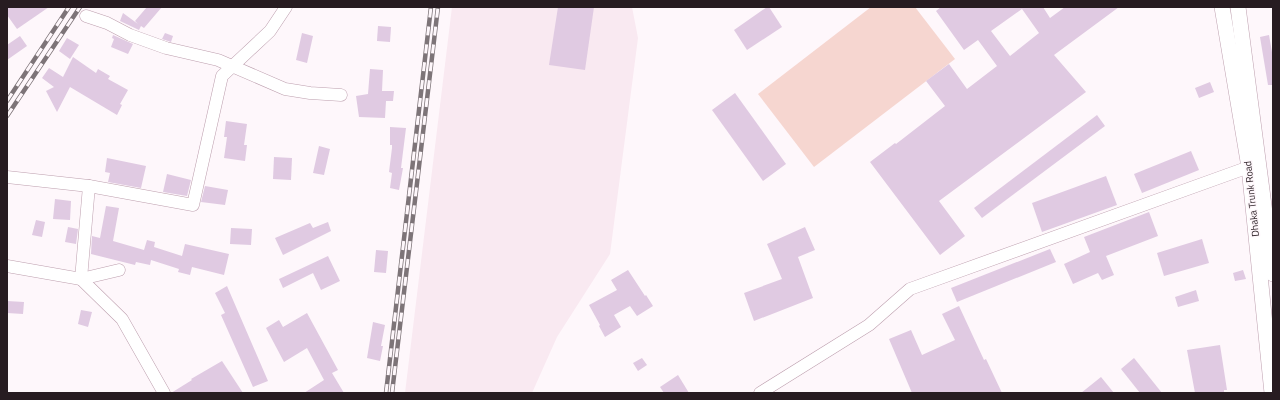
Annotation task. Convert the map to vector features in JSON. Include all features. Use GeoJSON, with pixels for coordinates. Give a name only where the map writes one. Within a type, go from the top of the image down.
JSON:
{"type":"FeatureCollection","features":[{"type":"Feature","properties":{"kind":"main road","name":"Dhaka Trunk Road"},"geometry":{"type":"LineString","coordinates":[[1222,7],[1248,167],[1272,393]]}},
{"type":"Feature","properties":{"kind":"main road","name":"Dhaka Trunk Road"},"geometry":{"type":"LineString","coordinates":[[1242,8],[1271,238],[1273,274]]}},
{"type":"Feature","properties":{"kind":"street"},"geometry":{"type":"LineString","coordinates":[[7,177],[89,186],[193,204],[222,76],[270,31],[286,7]]}},
{"type":"Feature","properties":{"kind":"street"},"geometry":{"type":"LineString","coordinates":[[86,16],[107,23],[130,35],[166,48],[218,60],[285,89],[310,93],[341,95]]}},
{"type":"Feature","properties":{"kind":"street"},"geometry":{"type":"LineString","coordinates":[[760,393],[869,325],[910,289],[1248,167]]}},
{"type":"Feature","properties":{"kind":"street"},"geometry":{"type":"LineString","coordinates":[[81,279],[89,186]]}},
{"type":"Feature","properties":{"kind":"street"},"geometry":{"type":"LineString","coordinates":[[7,266],[81,279],[119,270]]}},
{"type":"Feature","properties":{"kind":"street"},"geometry":{"type":"LineString","coordinates":[[81,279],[122,319],[164,393]]}},
{"type":"Feature","properties":{"kind":"shaded area"},"geometry":{"type":"Polygon","coordinates":[[[452,7],[632,7],[638,38],[610,254],[557,337],[532,393],[405,393],[452,7]]]}},
{"type":"Feature","properties":{"kind":"shaded area"},"geometry":{"type":"Polygon","coordinates":[[[871,7],[915,7],[955,59],[814,167],[758,94],[871,7]]]}},
{"type":"Feature","properties":{"kind":"building"},"geometry":{"type":"Polygon","coordinates":[[[7,7],[49,7],[17,29],[7,15],[7,7]]]}},
{"type":"Feature","properties":{"kind":"building"},"geometry":{"type":"Polygon","coordinates":[[[147,7],[162,7],[144,28],[141,26],[139,30],[120,21],[123,13],[138,24],[135,21],[147,7]]]}},
{"type":"Feature","properties":{"kind":"building"},"geometry":{"type":"Polygon","coordinates":[[[558,7],[594,7],[585,70],[549,65],[558,7]]]}},
{"type":"Feature","properties":{"kind":"building"},"geometry":{"type":"Polygon","coordinates":[[[769,7],[782,27],[747,50],[734,30],[769,7]]]}},
{"type":"Feature","properties":{"kind":"building"},"geometry":{"type":"Polygon","coordinates":[[[941,7],[1043,7],[1050,18],[1065,7],[1119,7],[1054,55],[1086,92],[939,201],[965,236],[940,255],[870,162],[945,106],[926,81],[949,64],[967,89],[997,66],[978,40],[964,50],[936,11],[941,7]],[[1022,9],[991,31],[1010,56],[1039,33],[1022,9]]]}},
{"type":"Feature","properties":{"kind":"building"},"geometry":{"type":"Polygon","coordinates":[[[378,26],[391,27],[390,42],[377,41],[378,26]]]}},
{"type":"Feature","properties":{"kind":"building"},"geometry":{"type":"Polygon","coordinates":[[[165,33],[173,36],[171,42],[162,39],[165,33]]]}},
{"type":"Feature","properties":{"kind":"building"},"geometry":{"type":"Polygon","coordinates":[[[302,33],[313,36],[307,63],[296,60],[302,33]]]}},
{"type":"Feature","properties":{"kind":"building"},"geometry":{"type":"Polygon","coordinates":[[[113,35],[133,44],[128,54],[111,47],[114,39],[112,38],[113,35]]]}},
{"type":"Feature","properties":{"kind":"building"},"geometry":{"type":"Polygon","coordinates":[[[1269,35],[1273,58],[1273,85],[1268,85],[1260,37],[1269,35]]]}},
{"type":"Feature","properties":{"kind":"building"},"geometry":{"type":"Polygon","coordinates":[[[20,36],[27,46],[7,60],[7,45],[20,36]]]}},
{"type":"Feature","properties":{"kind":"building"},"geometry":{"type":"Polygon","coordinates":[[[67,38],[79,45],[70,59],[59,51],[67,38]]]}},
{"type":"Feature","properties":{"kind":"building"},"geometry":{"type":"Polygon","coordinates":[[[73,57],[96,73],[98,69],[110,76],[108,79],[128,90],[120,104],[122,105],[117,115],[70,87],[57,112],[46,91],[54,87],[42,78],[49,68],[63,77],[73,57]]]}},
{"type":"Feature","properties":{"kind":"building"},"geometry":{"type":"Polygon","coordinates":[[[370,69],[383,70],[382,91],[394,91],[393,101],[386,101],[385,118],[359,117],[356,96],[368,94],[370,69]]]}},
{"type":"Feature","properties":{"kind":"building"},"geometry":{"type":"Polygon","coordinates":[[[1210,82],[1214,92],[1199,98],[1195,88],[1210,82]]]}},
{"type":"Feature","properties":{"kind":"building"},"geometry":{"type":"Polygon","coordinates":[[[735,93],[786,164],[763,181],[712,110],[735,93]]]}},
{"type":"Feature","properties":{"kind":"building"},"geometry":{"type":"Polygon","coordinates":[[[1097,115],[1105,126],[982,218],[974,208],[1097,115]]]}},
{"type":"Feature","properties":{"kind":"building"},"geometry":{"type":"Polygon","coordinates":[[[226,121],[247,124],[244,145],[247,145],[245,161],[224,158],[227,137],[224,137],[226,121]]]}},
{"type":"Feature","properties":{"kind":"building"},"geometry":{"type":"Polygon","coordinates":[[[390,127],[406,128],[401,168],[403,168],[399,190],[390,188],[392,173],[389,172],[392,145],[390,145],[390,127]]]}},
{"type":"Feature","properties":{"kind":"building"},"geometry":{"type":"Polygon","coordinates":[[[319,146],[330,149],[324,175],[313,173],[319,146]]]}},
{"type":"Feature","properties":{"kind":"building"},"geometry":{"type":"Polygon","coordinates":[[[1191,151],[1199,170],[1142,193],[1134,174],[1191,151]]]}},
{"type":"Feature","properties":{"kind":"building"},"geometry":{"type":"Polygon","coordinates":[[[274,157],[292,158],[291,180],[273,179],[274,157]]]}},
{"type":"Feature","properties":{"kind":"building"},"geometry":{"type":"Polygon","coordinates":[[[107,158],[146,166],[141,188],[108,182],[110,173],[105,172],[107,158]]]}},
{"type":"Feature","properties":{"kind":"building"},"geometry":{"type":"Polygon","coordinates":[[[167,174],[191,180],[187,196],[163,192],[167,174]]]}},
{"type":"Feature","properties":{"kind":"building"},"geometry":{"type":"Polygon","coordinates":[[[1106,176],[1117,205],[1042,232],[1032,203],[1106,176]]]}},
{"type":"Feature","properties":{"kind":"building"},"geometry":{"type":"Polygon","coordinates":[[[205,186],[228,190],[225,205],[201,202],[205,186]]]}},
{"type":"Feature","properties":{"kind":"building"},"geometry":{"type":"Polygon","coordinates":[[[55,199],[71,201],[70,220],[53,219],[55,199]]]}},
{"type":"Feature","properties":{"kind":"building"},"geometry":{"type":"Polygon","coordinates":[[[106,206],[119,208],[113,241],[144,250],[147,240],[155,242],[154,247],[182,256],[185,244],[229,254],[224,275],[192,267],[190,275],[178,272],[179,269],[151,260],[150,265],[136,262],[135,265],[91,254],[92,236],[100,238],[106,206]]]}},
{"type":"Feature","properties":{"kind":"building"},"geometry":{"type":"Polygon","coordinates":[[[1149,212],[1158,236],[1106,256],[1114,275],[1102,280],[1098,273],[1073,284],[1064,264],[1090,252],[1084,237],[1149,212]]]}},
{"type":"Feature","properties":{"kind":"building"},"geometry":{"type":"Polygon","coordinates":[[[36,220],[45,222],[42,237],[32,235],[36,220]]]}},
{"type":"Feature","properties":{"kind":"building"},"geometry":{"type":"Polygon","coordinates":[[[328,222],[331,231],[283,255],[275,238],[310,223],[313,228],[328,222]]]}},
{"type":"Feature","properties":{"kind":"building"},"geometry":{"type":"Polygon","coordinates":[[[68,227],[78,229],[76,244],[65,242],[68,227]]]}},
{"type":"Feature","properties":{"kind":"building"},"geometry":{"type":"Polygon","coordinates":[[[805,227],[815,250],[798,257],[813,298],[754,321],[744,293],[782,279],[767,244],[805,227]]]}},
{"type":"Feature","properties":{"kind":"building"},"geometry":{"type":"Polygon","coordinates":[[[231,228],[252,229],[251,245],[230,244],[231,228]]]}},
{"type":"Feature","properties":{"kind":"building"},"geometry":{"type":"Polygon","coordinates":[[[1202,239],[1209,263],[1164,276],[1157,253],[1202,239]]]}},
{"type":"Feature","properties":{"kind":"building"},"geometry":{"type":"Polygon","coordinates":[[[1050,249],[1056,262],[957,302],[951,288],[1050,249]]]}},
{"type":"Feature","properties":{"kind":"building"},"geometry":{"type":"Polygon","coordinates":[[[376,250],[388,251],[386,273],[374,272],[376,250]]]}},
{"type":"Feature","properties":{"kind":"building"},"geometry":{"type":"Polygon","coordinates":[[[328,256],[340,281],[321,290],[313,273],[283,288],[279,279],[328,256]]]}},
{"type":"Feature","properties":{"kind":"building"},"geometry":{"type":"Polygon","coordinates":[[[628,270],[653,306],[637,316],[630,306],[614,315],[621,327],[605,337],[589,305],[617,290],[611,280],[628,270]]]}},
{"type":"Feature","properties":{"kind":"building"},"geometry":{"type":"Polygon","coordinates":[[[1243,270],[1246,279],[1235,281],[1233,273],[1243,270]]]}},
{"type":"Feature","properties":{"kind":"building"},"geometry":{"type":"Polygon","coordinates":[[[227,286],[268,381],[253,387],[221,315],[225,313],[215,293],[227,286]]]}},
{"type":"Feature","properties":{"kind":"building"},"geometry":{"type":"Polygon","coordinates":[[[1196,290],[1199,301],[1178,307],[1175,297],[1196,290]]]}},
{"type":"Feature","properties":{"kind":"building"},"geometry":{"type":"Polygon","coordinates":[[[7,301],[24,302],[23,314],[7,313],[7,301]]]}},
{"type":"Feature","properties":{"kind":"building"},"geometry":{"type":"Polygon","coordinates":[[[959,306],[984,360],[986,359],[1002,393],[912,393],[889,339],[911,330],[922,355],[955,340],[942,314],[959,306]]]}},
{"type":"Feature","properties":{"kind":"building"},"geometry":{"type":"Polygon","coordinates":[[[81,310],[92,312],[88,327],[78,324],[81,310]]]}},
{"type":"Feature","properties":{"kind":"building"},"geometry":{"type":"Polygon","coordinates":[[[307,313],[338,370],[332,373],[344,393],[304,393],[324,380],[307,348],[284,362],[266,328],[279,320],[283,327],[307,313]]]}},
{"type":"Feature","properties":{"kind":"building"},"geometry":{"type":"Polygon","coordinates":[[[373,322],[385,325],[380,361],[367,358],[373,322]]]}},
{"type":"Feature","properties":{"kind":"building"},"geometry":{"type":"Polygon","coordinates":[[[1220,345],[1227,390],[1224,390],[1224,393],[1195,393],[1187,350],[1220,345]]]}},
{"type":"Feature","properties":{"kind":"building"},"geometry":{"type":"Polygon","coordinates":[[[642,358],[647,365],[638,371],[633,363],[642,358]]]}},
{"type":"Feature","properties":{"kind":"building"},"geometry":{"type":"Polygon","coordinates":[[[1134,358],[1162,393],[1140,393],[1121,369],[1134,358]]]}},
{"type":"Feature","properties":{"kind":"building"},"geometry":{"type":"Polygon","coordinates":[[[222,361],[243,393],[171,393],[192,380],[191,379],[222,361]]]}},
{"type":"Feature","properties":{"kind":"building"},"geometry":{"type":"Polygon","coordinates":[[[678,375],[689,393],[664,393],[660,387],[678,375]]]}},
{"type":"Feature","properties":{"kind":"building"},"geometry":{"type":"Polygon","coordinates":[[[1101,377],[1114,393],[1081,393],[1101,377]]]}},
{"type":"Feature","properties":{"kind":"railway"},"geometry":{"type":"LineString","coordinates":[[7,101],[69,7]]}},
{"type":"Feature","properties":{"kind":"railway"},"geometry":{"type":"LineString","coordinates":[[7,116],[80,7]]}},
{"type":"Feature","properties":{"kind":"railway"},"geometry":{"type":"LineString","coordinates":[[386,393],[431,7]]}},
{"type":"Feature","properties":{"kind":"railway"},"geometry":{"type":"LineString","coordinates":[[392,393],[438,7]]}}]}
